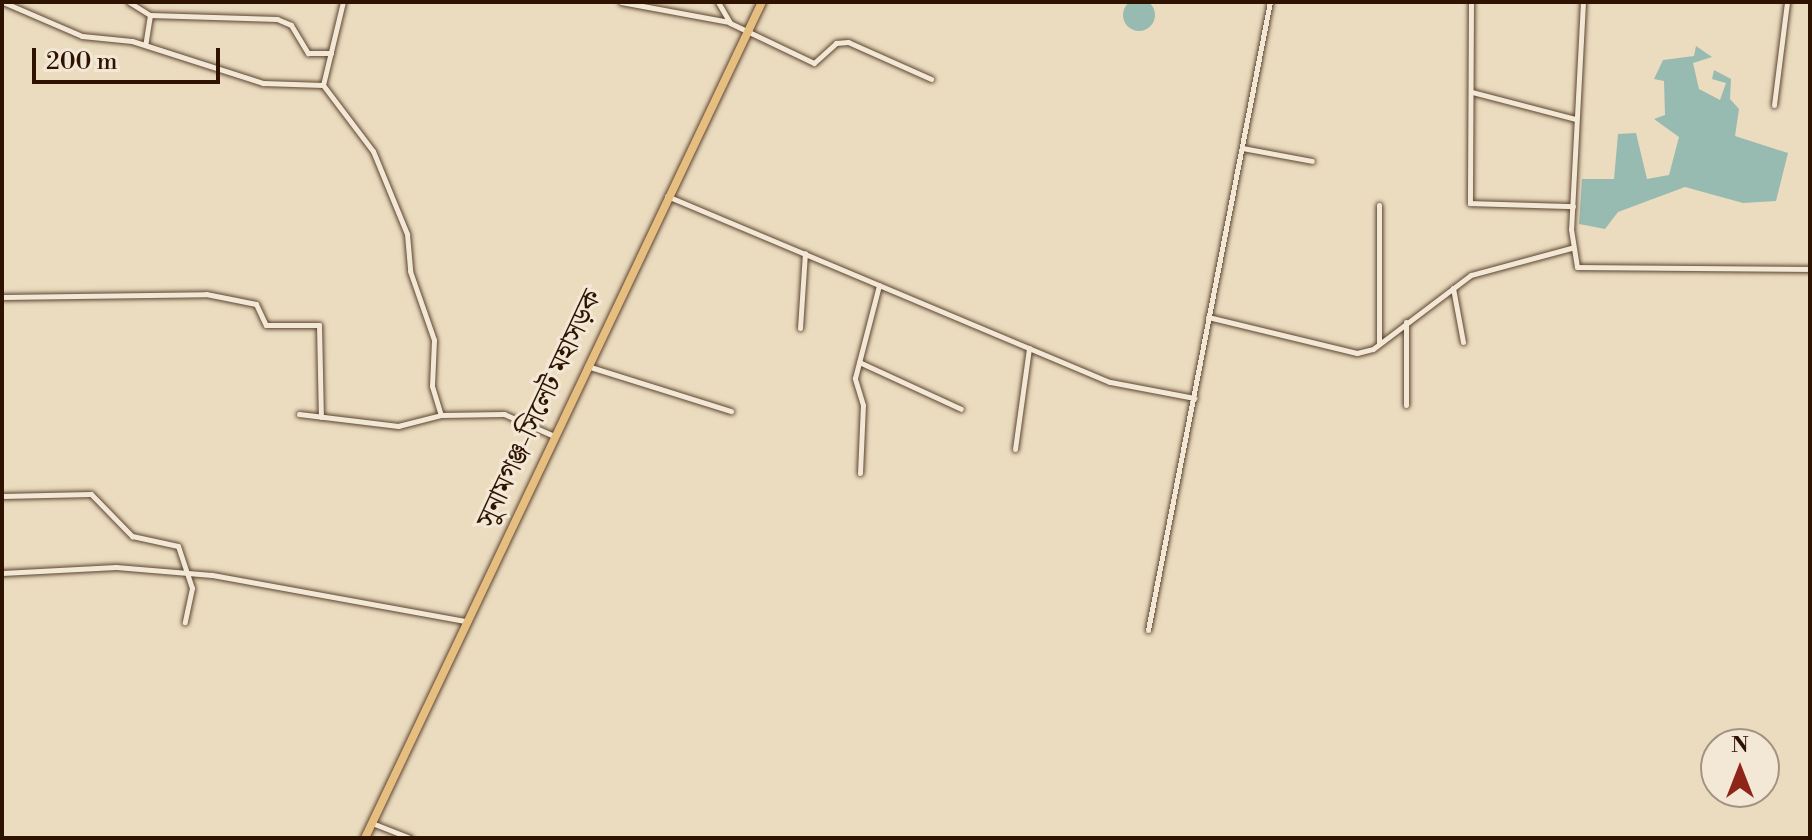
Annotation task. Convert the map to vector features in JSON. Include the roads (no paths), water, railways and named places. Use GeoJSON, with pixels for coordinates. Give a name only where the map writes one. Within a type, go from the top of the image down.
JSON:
{"type":"FeatureCollection","features":[{"type":"Feature","properties":{"kind":"main road","name":"সুনামগঞ্জ-সিলেট মহাসড়ক"},"geometry":{"type":"LineString","coordinates":[[365,838],[464,621],[762,2]]}},
{"type":"Feature","properties":{"kind":"street"},"geometry":{"type":"LineString","coordinates":[[3,2],[82,36],[145,45],[263,83],[323,85]]}},
{"type":"Feature","properties":{"kind":"street"},"geometry":{"type":"LineString","coordinates":[[129,2],[150,15],[277,19],[291,25],[308,53],[331,53]]}},
{"type":"Feature","properties":{"kind":"street"},"geometry":{"type":"LineString","coordinates":[[323,85],[343,2]]}},
{"type":"Feature","properties":{"kind":"street"},"geometry":{"type":"LineString","coordinates":[[621,2],[730,23],[814,63],[836,43],[848,42],[931,79]]}},
{"type":"Feature","properties":{"kind":"street"},"geometry":{"type":"LineString","coordinates":[[718,2],[730,23]]}},
{"type":"Feature","properties":{"kind":"street"},"geometry":{"type":"LineString","coordinates":[[1148,630],[1270,2]]}},
{"type":"Feature","properties":{"kind":"street"},"geometry":{"type":"LineString","coordinates":[[1471,2],[1470,203],[1573,206]]}},
{"type":"Feature","properties":{"kind":"street"},"geometry":{"type":"LineString","coordinates":[[1583,2],[1571,248],[1577,267],[1810,269]]}},
{"type":"Feature","properties":{"kind":"street"},"geometry":{"type":"LineString","coordinates":[[1774,105],[1787,2]]}},
{"type":"Feature","properties":{"kind":"street"},"geometry":{"type":"LineString","coordinates":[[145,45],[150,15]]}},
{"type":"Feature","properties":{"kind":"street"},"geometry":{"type":"LineString","coordinates":[[323,85],[373,151],[407,234],[410,271],[434,340],[432,386],[441,415]]}},
{"type":"Feature","properties":{"kind":"street"},"geometry":{"type":"LineString","coordinates":[[1472,92],[1576,119]]}},
{"type":"Feature","properties":{"kind":"street"},"geometry":{"type":"LineString","coordinates":[[1242,148],[1312,161]]}},
{"type":"Feature","properties":{"kind":"street"},"geometry":{"type":"LineString","coordinates":[[667,196],[1110,382],[1195,398]]}},
{"type":"Feature","properties":{"kind":"street"},"geometry":{"type":"LineString","coordinates":[[1379,205],[1379,344]]}},
{"type":"Feature","properties":{"kind":"street"},"geometry":{"type":"LineString","coordinates":[[1208,317],[1357,353],[1379,344],[1453,288],[1499,265],[1571,248]]}},
{"type":"Feature","properties":{"kind":"street"},"geometry":{"type":"LineString","coordinates":[[800,328],[805,253]]}},
{"type":"Feature","properties":{"kind":"street"},"geometry":{"type":"LineString","coordinates":[[860,473],[859,362],[879,285]]}},
{"type":"Feature","properties":{"kind":"street"},"geometry":{"type":"LineString","coordinates":[[1453,288],[1463,342]]}},
{"type":"Feature","properties":{"kind":"street"},"geometry":{"type":"LineString","coordinates":[[2,297],[206,294],[256,304],[266,325],[319,325],[321,417]]}},
{"type":"Feature","properties":{"kind":"street"},"geometry":{"type":"LineString","coordinates":[[1406,321],[1406,405]]}},
{"type":"Feature","properties":{"kind":"street"},"geometry":{"type":"LineString","coordinates":[[1015,449],[1029,348]]}},
{"type":"Feature","properties":{"kind":"street"},"geometry":{"type":"LineString","coordinates":[[859,362],[961,409]]}},
{"type":"Feature","properties":{"kind":"street"},"geometry":{"type":"LineString","coordinates":[[586,365],[731,411]]}},
{"type":"Feature","properties":{"kind":"street"},"geometry":{"type":"LineString","coordinates":[[299,414],[398,426],[441,415],[504,414],[554,436]]}},
{"type":"Feature","properties":{"kind":"street"},"geometry":{"type":"LineString","coordinates":[[2,496],[91,494],[132,536],[178,546],[180,565],[190,573]]}},
{"type":"Feature","properties":{"kind":"street"},"geometry":{"type":"LineString","coordinates":[[2,573],[116,567],[190,573],[464,621]]}},
{"type":"Feature","properties":{"kind":"street"},"geometry":{"type":"LineString","coordinates":[[185,622],[190,573]]}},
{"type":"Feature","properties":{"kind":"street"},"geometry":{"type":"LineString","coordinates":[[371,823],[410,838]]}},
{"type":"Feature","properties":{"kind":"water"},"geometry":{"type":"Polygon","coordinates":[[[1139,-1],[1150,4],[1155,15],[1150,26],[1139,31],[1128,26],[1123,15],[1128,4],[1139,-1]]]}},
{"type":"Feature","properties":{"kind":"water"},"geometry":{"type":"Polygon","coordinates":[[[1696,46],[1712,57],[1693,63],[1699,89],[1720,100],[1726,83],[1712,79],[1714,70],[1731,79],[1730,99],[1739,109],[1735,136],[1788,153],[1776,201],[1743,203],[1685,187],[1618,212],[1605,229],[1579,224],[1582,179],[1614,179],[1618,134],[1636,133],[1647,179],[1669,175],[1679,137],[1654,119],[1665,115],[1664,81],[1654,79],[1663,60],[1694,56],[1696,46]]]}}]}
